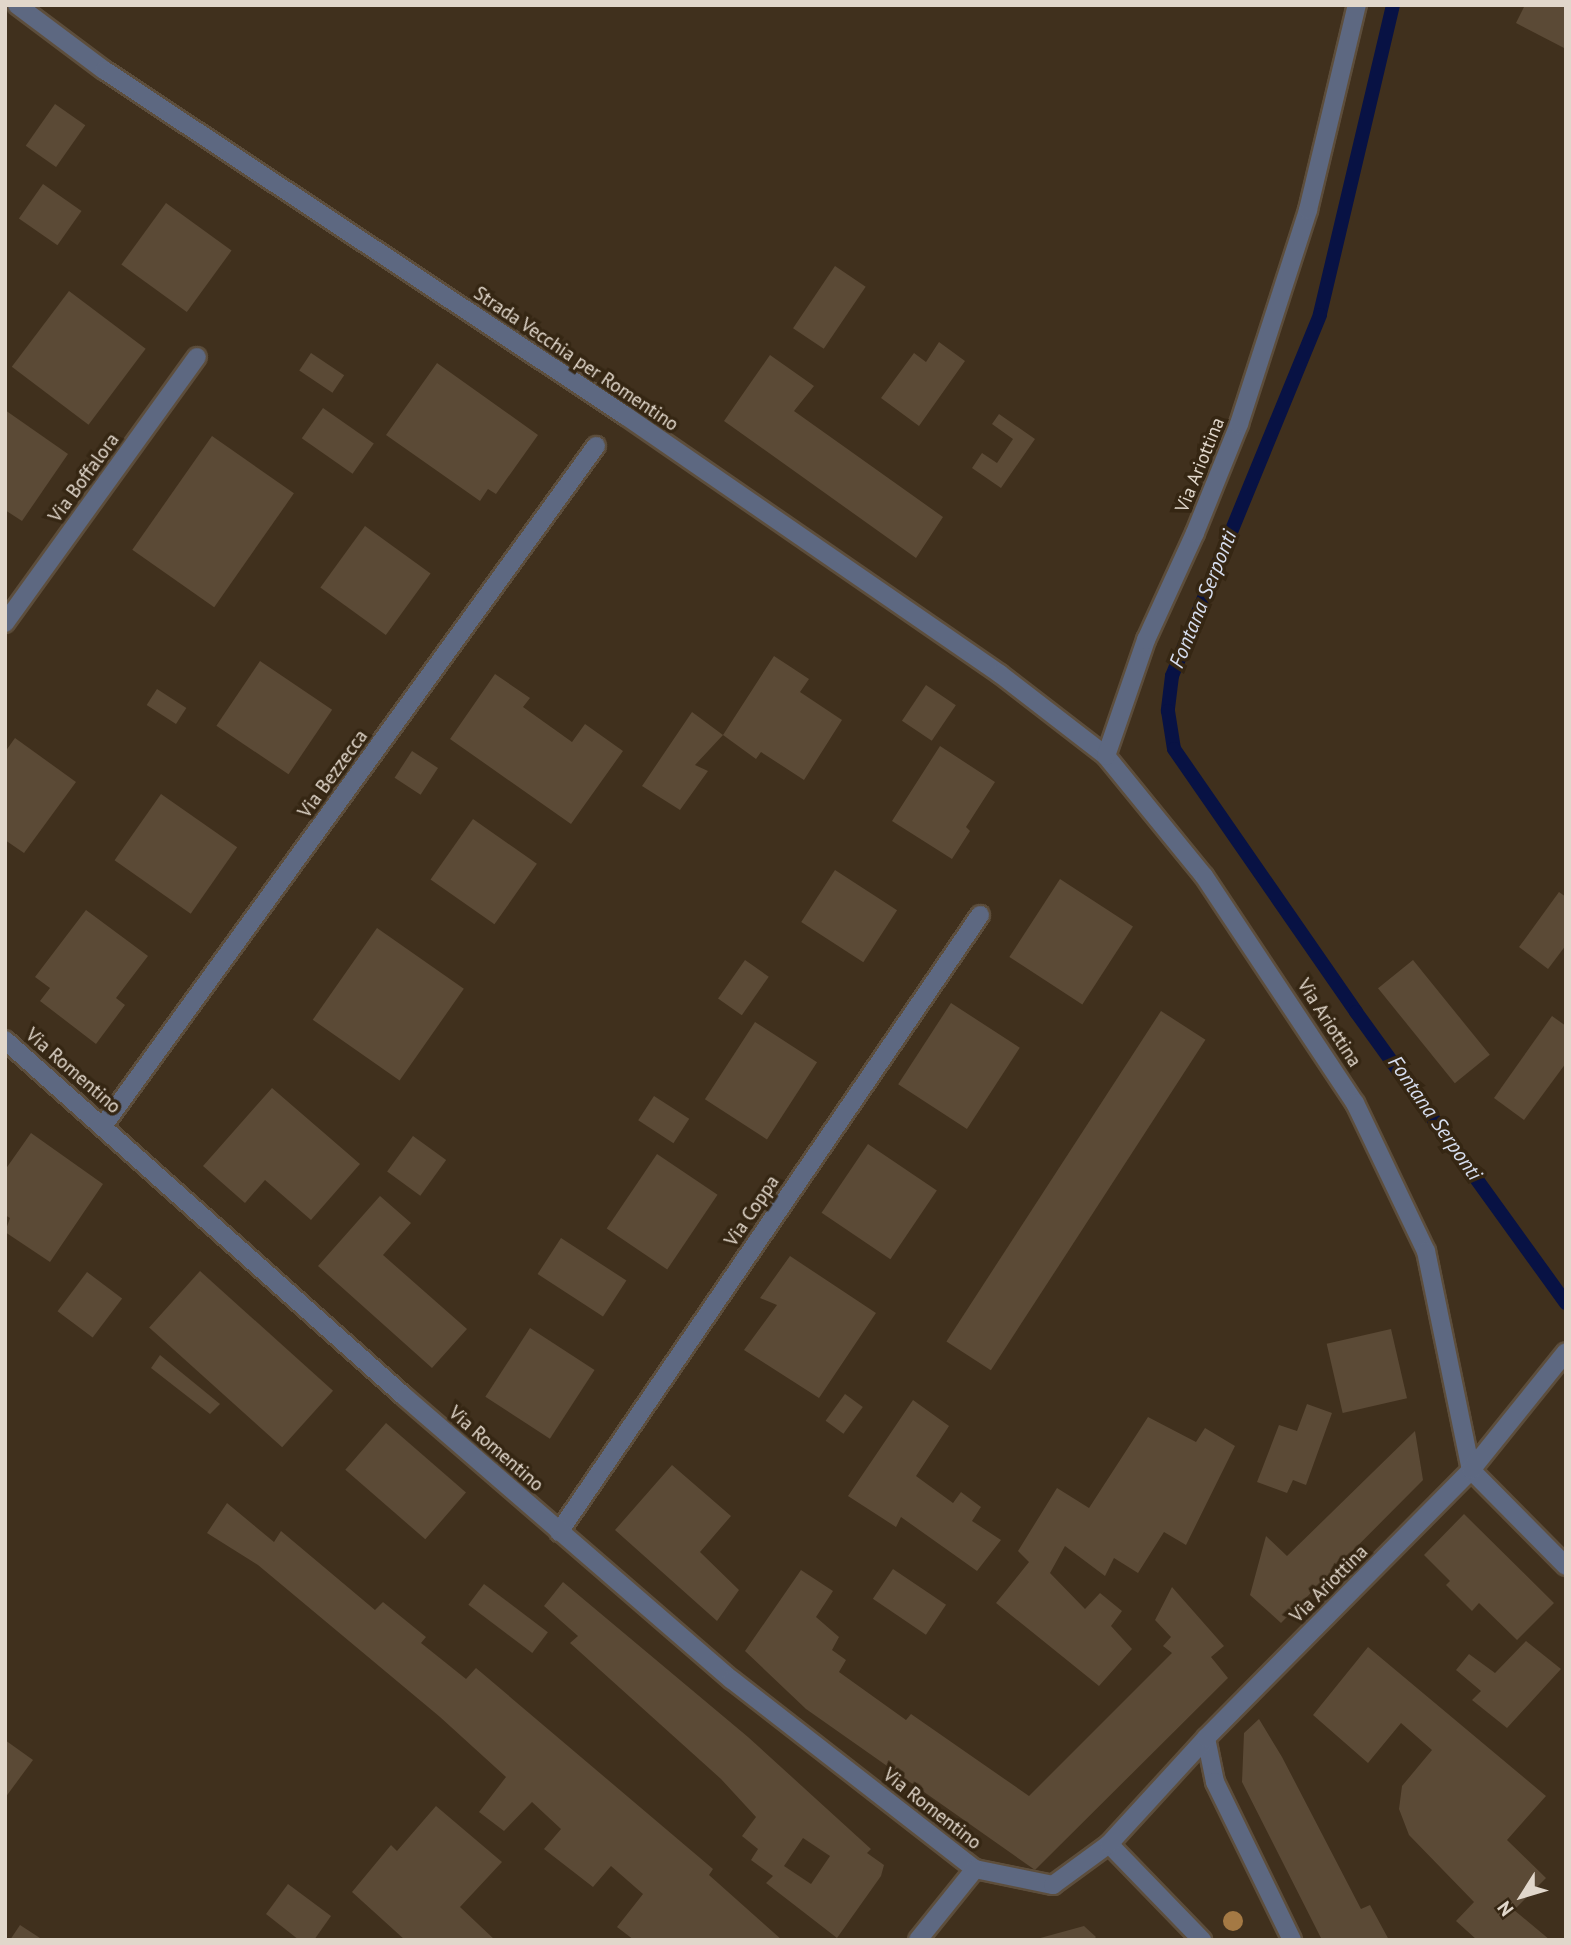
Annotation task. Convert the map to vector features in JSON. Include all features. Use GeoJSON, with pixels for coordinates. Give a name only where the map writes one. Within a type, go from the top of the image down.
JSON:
{"type":"FeatureCollection","features":[{"type":"Feature","properties":{"kind":"street","name":"Strada Vecchia per Romentino"},"geometry":{"type":"LineString","coordinates":[[17,5],[104,70],[625,416],[978,658],[1106,756]]}},
{"type":"Feature","properties":{"kind":"street","name":"Via Ariottina"},"geometry":{"type":"LineString","coordinates":[[975,1869],[1053,1885],[1109,1844],[1206,1738],[1471,1470],[1426,1251],[1355,1103],[1204,876],[1106,756],[1146,640],[1195,533],[1239,424],[1308,210],[1357,5]]}},
{"type":"Feature","properties":{"kind":"street","name":"Via Boffalora"},"geometry":{"type":"LineString","coordinates":[[5,623],[197,357]]}},
{"type":"Feature","properties":{"kind":"street","name":"Via Bezzecca"},"geometry":{"type":"LineString","coordinates":[[103,1126],[596,446]]}},
{"type":"Feature","properties":{"kind":"street","name":"Via Coppa"},"geometry":{"type":"LineString","coordinates":[[559,1532],[980,915]]}},
{"type":"Feature","properties":{"kind":"street","name":"Via Romentino"},"geometry":{"type":"LineString","coordinates":[[5,1040],[559,1532],[732,1680],[975,1869]]}},
{"type":"Feature","properties":{"kind":"street"},"geometry":{"type":"LineString","coordinates":[[1566,1352],[1471,1470],[1566,1566]]}},
{"type":"Feature","properties":{"kind":"street"},"geometry":{"type":"LineString","coordinates":[[1206,1738],[1216,1782],[1292,1940]]}},
{"type":"Feature","properties":{"kind":"street"},"geometry":{"type":"LineString","coordinates":[[1109,1844],[1202,1940]]}},
{"type":"Feature","properties":{"kind":"street"},"geometry":{"type":"LineString","coordinates":[[918,1940],[975,1869]]}},
{"type":"Feature","properties":{"kind":"building"},"geometry":{"type":"Polygon","coordinates":[[[1525,5],[1566,5],[1566,49],[1516,23],[1525,5]]]}},
{"type":"Feature","properties":{"kind":"building"},"geometry":{"type":"Polygon","coordinates":[[[55,104],[85,125],[56,167],[26,146],[55,104]]]}},
{"type":"Feature","properties":{"kind":"building"},"geometry":{"type":"Polygon","coordinates":[[[43,184],[82,211],[57,245],[19,218],[43,184]]]}},
{"type":"Feature","properties":{"kind":"building"},"geometry":{"type":"Polygon","coordinates":[[[166,203],[232,251],[187,312],[121,264],[166,203]]]}},
{"type":"Feature","properties":{"kind":"building"},"geometry":{"type":"Polygon","coordinates":[[[835,266],[866,287],[824,349],[793,328],[835,266]]]}},
{"type":"Feature","properties":{"kind":"building"},"geometry":{"type":"Polygon","coordinates":[[[69,291],[146,349],[88,425],[12,367],[69,291]]]}},
{"type":"Feature","properties":{"kind":"building"},"geometry":{"type":"Polygon","coordinates":[[[939,342],[965,361],[919,426],[881,398],[914,353],[926,362],[939,342]]]}},
{"type":"Feature","properties":{"kind":"building"},"geometry":{"type":"Polygon","coordinates":[[[311,353],[344,375],[332,393],[299,370],[311,353]]]}},
{"type":"Feature","properties":{"kind":"building"},"geometry":{"type":"Polygon","coordinates":[[[770,355],[814,386],[794,411],[943,517],[916,558],[724,421],[770,355]]]}},
{"type":"Feature","properties":{"kind":"building"},"geometry":{"type":"Polygon","coordinates":[[[437,363],[538,435],[496,494],[488,489],[480,501],[386,435],[437,363]]]}},
{"type":"Feature","properties":{"kind":"building"},"geometry":{"type":"Polygon","coordinates":[[[323,408],[374,444],[353,474],[302,438],[323,408]]]}},
{"type":"Feature","properties":{"kind":"building"},"geometry":{"type":"Polygon","coordinates":[[[5,410],[68,454],[22,521],[5,510],[5,410]]]}},
{"type":"Feature","properties":{"kind":"building"},"geometry":{"type":"Polygon","coordinates":[[[999,414],[1035,439],[1001,488],[972,468],[982,453],[997,463],[1013,439],[992,424],[999,414]]]}},
{"type":"Feature","properties":{"kind":"building"},"geometry":{"type":"Polygon","coordinates":[[[212,436],[294,493],[214,607],[132,550],[212,436]]]}},
{"type":"Feature","properties":{"kind":"building"},"geometry":{"type":"Polygon","coordinates":[[[365,526],[431,574],[386,635],[320,587],[365,526]]]}},
{"type":"Feature","properties":{"kind":"building"},"geometry":{"type":"Polygon","coordinates":[[[774,656],[809,679],[800,692],[842,720],[804,780],[761,752],[756,759],[723,735],[774,656]]]}},
{"type":"Feature","properties":{"kind":"building"},"geometry":{"type":"Polygon","coordinates":[[[260,661],[332,710],[289,774],[216,726],[260,661]]]}},
{"type":"Feature","properties":{"kind":"building"},"geometry":{"type":"Polygon","coordinates":[[[495,674],[530,698],[523,707],[572,742],[585,724],[623,751],[571,824],[450,739],[495,674]]]}},
{"type":"Feature","properties":{"kind":"building"},"geometry":{"type":"Polygon","coordinates":[[[926,685],[956,705],[932,741],[902,721],[926,685]]]}},
{"type":"Feature","properties":{"kind":"building"},"geometry":{"type":"Polygon","coordinates":[[[157,689],[186,708],[176,724],[147,705],[157,689]]]}},
{"type":"Feature","properties":{"kind":"building"},"geometry":{"type":"Polygon","coordinates":[[[692,712],[723,735],[695,765],[708,771],[680,810],[642,786],[692,712]]]}},
{"type":"Feature","properties":{"kind":"building"},"geometry":{"type":"Polygon","coordinates":[[[15,738],[76,782],[24,853],[5,840],[5,752],[15,738]]]}},
{"type":"Feature","properties":{"kind":"building"},"geometry":{"type":"Polygon","coordinates":[[[940,746],[995,782],[966,827],[970,831],[952,859],[892,821],[940,746]]]}},
{"type":"Feature","properties":{"kind":"building"},"geometry":{"type":"Polygon","coordinates":[[[412,751],[438,768],[421,795],[395,778],[412,751]]]}},
{"type":"Feature","properties":{"kind":"building"},"geometry":{"type":"Polygon","coordinates":[[[161,794],[237,847],[191,914],[115,860],[161,794]]]}},
{"type":"Feature","properties":{"kind":"building"},"geometry":{"type":"Polygon","coordinates":[[[473,819],[537,864],[494,924],[431,880],[473,819]]]}},
{"type":"Feature","properties":{"kind":"building"},"geometry":{"type":"Polygon","coordinates":[[[835,870],[897,910],[863,962],[801,922],[835,870]]]}},
{"type":"Feature","properties":{"kind":"building"},"geometry":{"type":"Polygon","coordinates":[[[1060,879],[1133,926],[1082,1004],[1009,957],[1060,879]]]}},
{"type":"Feature","properties":{"kind":"building"},"geometry":{"type":"Polygon","coordinates":[[[1559,892],[1566,897],[1566,945],[1548,969],[1519,947],[1559,892]]]}},
{"type":"Feature","properties":{"kind":"building"},"geometry":{"type":"Polygon","coordinates":[[[86,910],[148,956],[116,998],[125,1005],[96,1044],[40,1001],[50,988],[35,977],[86,910]]]}},
{"type":"Feature","properties":{"kind":"building"},"geometry":{"type":"Polygon","coordinates":[[[377,928],[464,989],[400,1081],[313,1020],[377,928]]]}},
{"type":"Feature","properties":{"kind":"building"},"geometry":{"type":"Polygon","coordinates":[[[745,960],[769,977],[742,1015],[718,999],[745,960]]]}},
{"type":"Feature","properties":{"kind":"building"},"geometry":{"type":"Polygon","coordinates":[[[1413,960],[1490,1055],[1455,1083],[1378,988],[1413,960]]]}},
{"type":"Feature","properties":{"kind":"building"},"geometry":{"type":"Polygon","coordinates":[[[951,1003],[1020,1048],[967,1129],[898,1084],[951,1003]]]}},
{"type":"Feature","properties":{"kind":"building"},"geometry":{"type":"Polygon","coordinates":[[[1161,1011],[1205,1040],[991,1370],[946,1341],[1161,1011]]]}},
{"type":"Feature","properties":{"kind":"building"},"geometry":{"type":"Polygon","coordinates":[[[1552,1016],[1566,1026],[1566,1063],[1524,1120],[1494,1098],[1552,1016]]]}},
{"type":"Feature","properties":{"kind":"building"},"geometry":{"type":"Polygon","coordinates":[[[755,1022],[817,1062],[767,1139],[705,1099],[755,1022]]]}},
{"type":"Feature","properties":{"kind":"building"},"geometry":{"type":"Polygon","coordinates":[[[272,1088],[360,1164],[311,1220],[265,1180],[245,1203],[203,1166],[272,1088]]]}},
{"type":"Feature","properties":{"kind":"building"},"geometry":{"type":"Polygon","coordinates":[[[654,1096],[689,1119],[673,1143],[638,1120],[654,1096]]]}},
{"type":"Feature","properties":{"kind":"building"},"geometry":{"type":"Polygon","coordinates":[[[31,1133],[103,1184],[50,1262],[5,1232],[10,1218],[5,1215],[5,1170],[31,1133]]]}},
{"type":"Feature","properties":{"kind":"building"},"geometry":{"type":"Polygon","coordinates":[[[413,1136],[446,1160],[420,1196],[387,1172],[413,1136]]]}},
{"type":"Feature","properties":{"kind":"building"},"geometry":{"type":"Polygon","coordinates":[[[868,1144],[937,1190],[890,1259],[822,1213],[868,1144]]]}},
{"type":"Feature","properties":{"kind":"building"},"geometry":{"type":"Polygon","coordinates":[[[657,1154],[718,1195],[667,1269],[607,1229],[657,1154]]]}},
{"type":"Feature","properties":{"kind":"building"},"geometry":{"type":"Polygon","coordinates":[[[380,1196],[411,1223],[383,1255],[467,1329],[432,1368],[318,1266],[380,1196]]]}},
{"type":"Feature","properties":{"kind":"building"},"geometry":{"type":"Polygon","coordinates":[[[561,1238],[626,1280],[603,1317],[538,1274],[561,1238]]]}},
{"type":"Feature","properties":{"kind":"building"},"geometry":{"type":"Polygon","coordinates":[[[790,1256],[876,1313],[819,1398],[744,1350],[777,1305],[760,1298],[790,1256]]]}},
{"type":"Feature","properties":{"kind":"building"},"geometry":{"type":"Polygon","coordinates":[[[200,1271],[333,1391],[282,1447],[149,1327],[200,1271]]]}},
{"type":"Feature","properties":{"kind":"building"},"geometry":{"type":"Polygon","coordinates":[[[87,1272],[122,1298],[93,1338],[58,1311],[87,1272]]]}},
{"type":"Feature","properties":{"kind":"building"},"geometry":{"type":"Polygon","coordinates":[[[530,1328],[595,1370],[550,1439],[485,1397],[530,1328]]]}},
{"type":"Feature","properties":{"kind":"building"},"geometry":{"type":"Polygon","coordinates":[[[1391,1329],[1407,1398],[1343,1413],[1327,1344],[1391,1329]]]}},
{"type":"Feature","properties":{"kind":"building"},"geometry":{"type":"Polygon","coordinates":[[[160,1355],[220,1404],[210,1414],[151,1368],[160,1355]]]}},
{"type":"Feature","properties":{"kind":"building"},"geometry":{"type":"Polygon","coordinates":[[[845,1394],[863,1407],[843,1434],[826,1421],[845,1394]]]}},
{"type":"Feature","properties":{"kind":"building"},"geometry":{"type":"Polygon","coordinates":[[[913,1400],[949,1426],[916,1476],[953,1503],[961,1492],[981,1507],[972,1521],[1001,1540],[977,1571],[901,1517],[896,1527],[848,1496],[913,1400]]]}},
{"type":"Feature","properties":{"kind":"building"},"geometry":{"type":"Polygon","coordinates":[[[1307,1404],[1332,1413],[1306,1485],[1293,1480],[1287,1493],[1257,1482],[1279,1425],[1297,1431],[1307,1404]]]}},
{"type":"Feature","properties":{"kind":"building"},"geometry":{"type":"Polygon","coordinates":[[[1148,1417],[1196,1442],[1205,1428],[1235,1446],[1186,1545],[1164,1532],[1138,1573],[1114,1558],[1105,1576],[1065,1546],[1050,1573],[1085,1609],[1100,1593],[1122,1611],[1111,1626],[1132,1649],[1099,1686],[996,1603],[1029,1562],[1018,1551],[1057,1488],[1089,1508],[1148,1417]]]}},
{"type":"Feature","properties":{"kind":"building"},"geometry":{"type":"Polygon","coordinates":[[[386,1423],[466,1493],[425,1539],[345,1470],[386,1423]]]}},
{"type":"Feature","properties":{"kind":"building"},"geometry":{"type":"Polygon","coordinates":[[[1415,1431],[1423,1480],[1281,1623],[1250,1595],[1266,1536],[1287,1556],[1415,1431]]]}},
{"type":"Feature","properties":{"kind":"building"},"geometry":{"type":"Polygon","coordinates":[[[672,1465],[731,1516],[700,1552],[739,1590],[717,1621],[615,1530],[672,1465]]]}},
{"type":"Feature","properties":{"kind":"building"},"geometry":{"type":"Polygon","coordinates":[[[227,1503],[274,1542],[281,1531],[375,1610],[383,1602],[426,1637],[421,1643],[466,1679],[476,1668],[713,1869],[709,1875],[782,1940],[634,1940],[617,1927],[643,1894],[611,1866],[593,1887],[544,1849],[561,1829],[532,1802],[504,1831],[479,1812],[506,1777],[440,1717],[258,1565],[207,1533],[227,1503]]]}},
{"type":"Feature","properties":{"kind":"building"},"geometry":{"type":"Polygon","coordinates":[[[1464,1514],[1554,1603],[1517,1640],[1479,1603],[1472,1611],[1446,1585],[1450,1581],[1424,1555],[1464,1514]]]}},
{"type":"Feature","properties":{"kind":"building"},"geometry":{"type":"Polygon","coordinates":[[[893,1569],[946,1605],[926,1635],[873,1599],[893,1569]]]}},
{"type":"Feature","properties":{"kind":"building"},"geometry":{"type":"Polygon","coordinates":[[[801,1570],[833,1591],[816,1617],[839,1637],[832,1650],[846,1660],[839,1672],[906,1720],[911,1714],[1029,1796],[1172,1653],[1163,1646],[1171,1637],[1155,1620],[1172,1587],[1224,1646],[1211,1657],[1228,1678],[1035,1870],[806,1709],[745,1651],[801,1570]]]}},
{"type":"Feature","properties":{"kind":"building"},"geometry":{"type":"Polygon","coordinates":[[[563,1582],[748,1737],[871,1849],[867,1853],[884,1865],[881,1876],[837,1938],[766,1883],[773,1876],[751,1860],[758,1849],[742,1836],[756,1817],[721,1779],[570,1643],[578,1636],[544,1606],[563,1582]],[[803,1838],[784,1866],[811,1884],[830,1856],[803,1838]]]}},
{"type":"Feature","properties":{"kind":"building"},"geometry":{"type":"Polygon","coordinates":[[[484,1584],[548,1632],[532,1653],[468,1605],[484,1584]]]}},
{"type":"Feature","properties":{"kind":"building"},"geometry":{"type":"Polygon","coordinates":[[[1526,1641],[1561,1669],[1507,1728],[1472,1700],[1481,1691],[1456,1670],[1469,1654],[1495,1673],[1526,1641]]]}},
{"type":"Feature","properties":{"kind":"building"},"geometry":{"type":"Polygon","coordinates":[[[1368,1647],[1546,1796],[1507,1840],[1546,1878],[1514,1910],[1550,1940],[1477,1940],[1456,1921],[1474,1902],[1409,1835],[1399,1809],[1402,1786],[1432,1750],[1401,1723],[1368,1763],[1313,1715],[1368,1647]]]}},
{"type":"Feature","properties":{"kind":"building"},"geometry":{"type":"Polygon","coordinates":[[[1259,1719],[1282,1757],[1361,1909],[1370,1905],[1389,1940],[1322,1940],[1242,1782],[1244,1733],[1259,1719]]]}},
{"type":"Feature","properties":{"kind":"building"},"geometry":{"type":"Polygon","coordinates":[[[5,1740],[33,1760],[5,1798],[5,1740]]]}},
{"type":"Feature","properties":{"kind":"building"},"geometry":{"type":"Polygon","coordinates":[[[436,1806],[502,1862],[460,1907],[495,1940],[405,1940],[352,1892],[391,1845],[397,1851],[436,1806]]]}},
{"type":"Feature","properties":{"kind":"building"},"geometry":{"type":"Polygon","coordinates":[[[288,1884],[331,1916],[314,1940],[299,1940],[266,1914],[288,1884]]]}},
{"type":"Feature","properties":{"kind":"building"},"geometry":{"type":"Polygon","coordinates":[[[20,1925],[43,1940],[10,1940],[20,1925]]]}},
{"type":"Feature","properties":{"kind":"building"},"geometry":{"type":"Polygon","coordinates":[[[1084,1926],[1096,1937],[1093,1940],[1033,1940],[1084,1926]]]}},
{"type":"Feature","properties":{"kind":"waterway","name":"Fontana Serponti"},"geometry":{"type":"LineString","coordinates":[[1393,5],[1320,315],[1172,676],[1168,711],[1174,749],[1356,1012],[1566,1303]]}}]}
